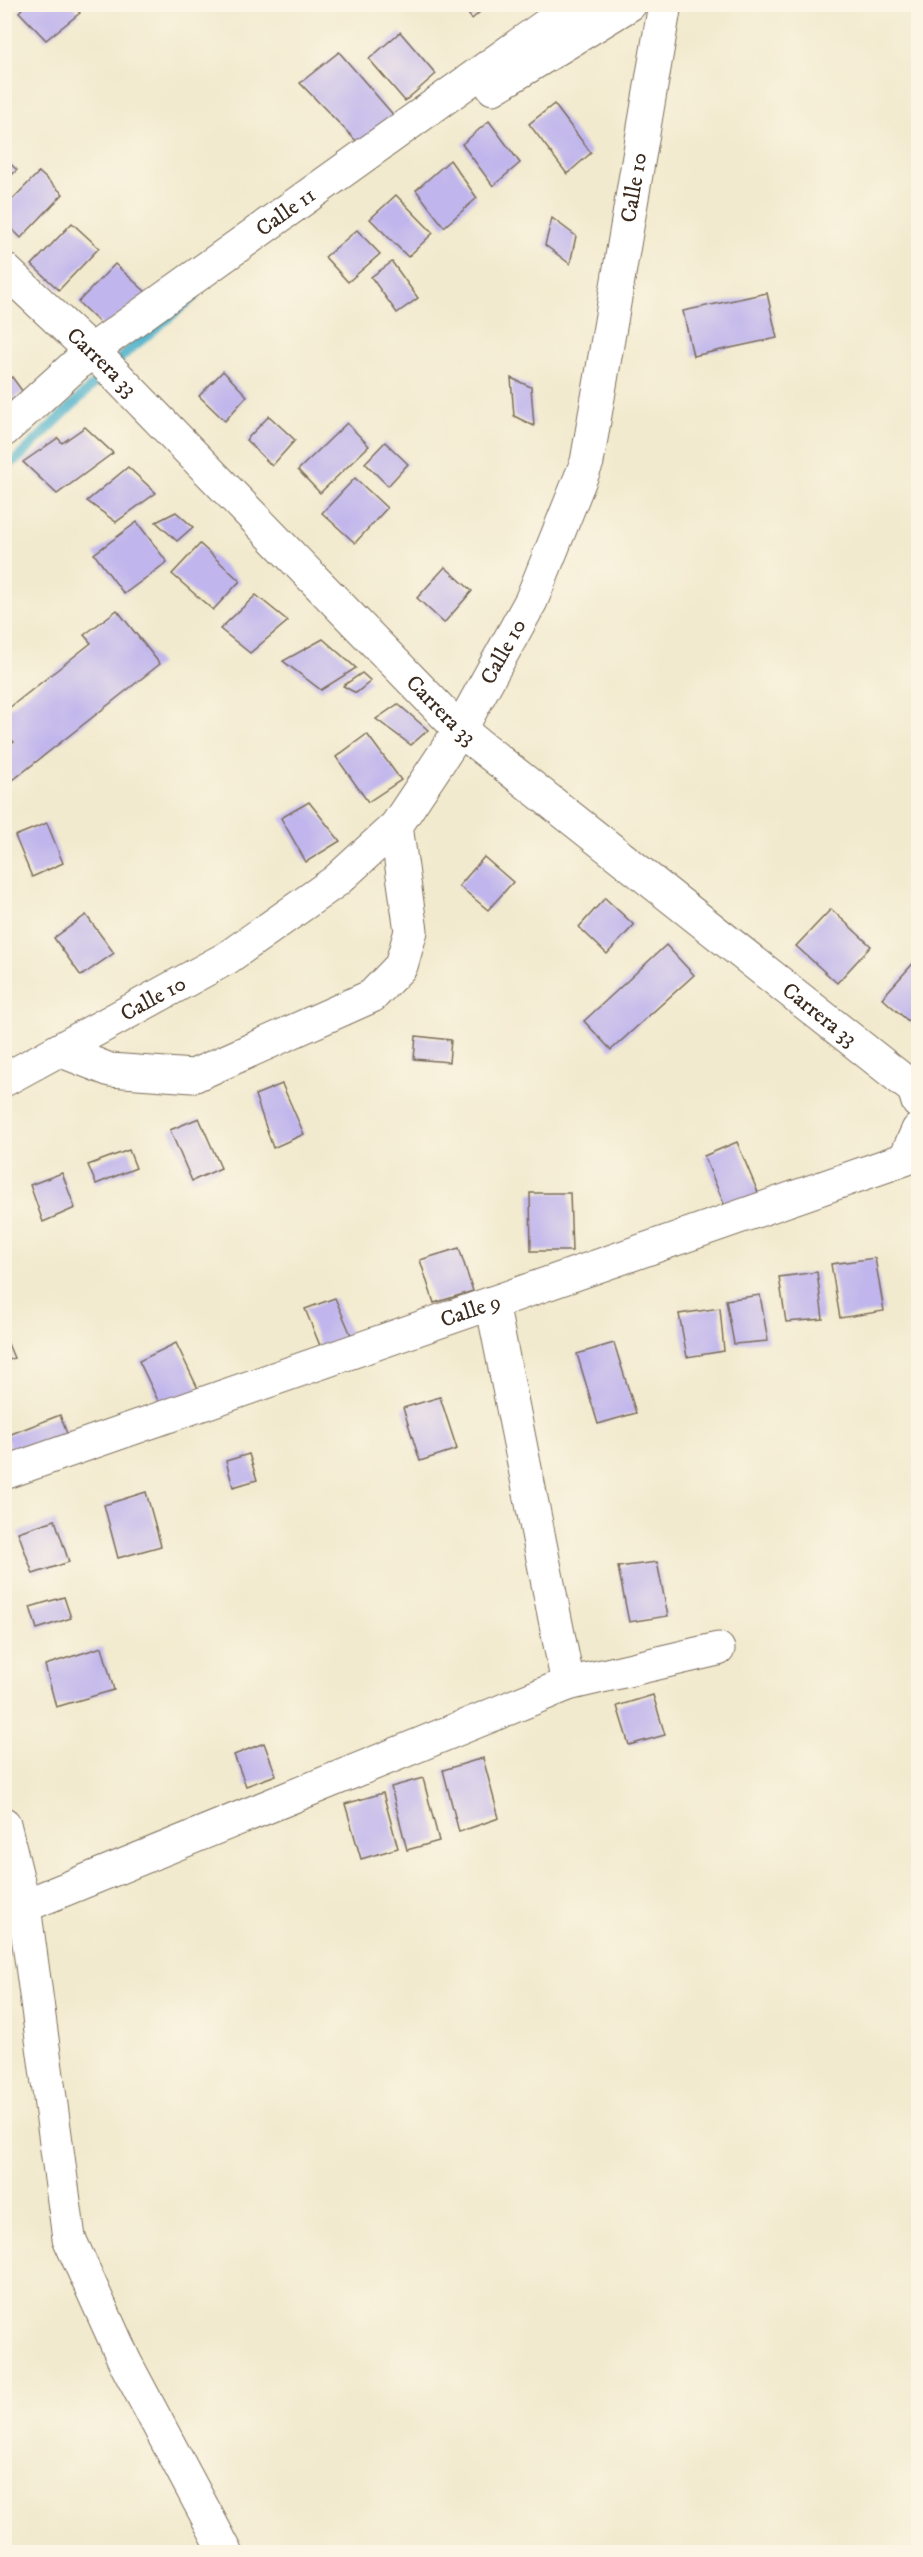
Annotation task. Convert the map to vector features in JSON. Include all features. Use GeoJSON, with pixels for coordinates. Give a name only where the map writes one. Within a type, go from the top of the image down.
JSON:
{"type":"FeatureCollection","features":[{"type":"Feature","properties":{"kind":"street","name":"Calle 11"},"geometry":{"type":"LineString","coordinates":[[4,430],[98,357],[576,4]]}},
{"type":"Feature","properties":{"kind":"street","name":"Calle 11"},"geometry":{"type":"LineString","coordinates":[[98,357],[445,118],[630,4]]}},
{"type":"Feature","properties":{"kind":"street","name":"Calle 10"},"geometry":{"type":"LineString","coordinates":[[4,1080],[227,958],[336,881],[396,826],[460,730],[531,601],[587,462],[665,4]]}},
{"type":"Feature","properties":{"kind":"street","name":"Carrera 33"},"geometry":{"type":"LineString","coordinates":[[4,269],[98,357],[460,730],[914,1089],[918,1102]]}},
{"type":"Feature","properties":{"kind":"street"},"geometry":{"type":"LineString","coordinates":[[59,1050],[110,1071],[193,1076],[372,996],[401,966],[411,931],[396,826]]}},
{"type":"Feature","properties":{"kind":"street","name":"Calle 9"},"geometry":{"type":"LineString","coordinates":[[4,1473],[905,1159],[918,1130]]}},
{"type":"Feature","properties":{"kind":"street"},"geometry":{"type":"LineString","coordinates":[[492,1303],[568,1684]]}},
{"type":"Feature","properties":{"kind":"street"},"geometry":{"type":"LineString","coordinates":[[24,1906],[568,1684],[718,1649]]}},
{"type":"Feature","properties":{"kind":"street"},"geometry":{"type":"LineString","coordinates":[[4,1824],[24,1906],[69,2238],[124,2362],[226,2553]]}},
{"type":"Feature","properties":{"kind":"building"},"geometry":{"type":"Polygon","coordinates":[[[26,4],[71,4],[80,13],[46,40],[19,12],[26,4]]]}},
{"type":"Feature","properties":{"kind":"building"},"geometry":{"type":"Polygon","coordinates":[[[460,4],[489,4],[472,19],[460,4]]]}},
{"type":"Feature","properties":{"kind":"building"},"geometry":{"type":"Polygon","coordinates":[[[400,32],[436,74],[405,101],[369,59],[400,32]]]}},
{"type":"Feature","properties":{"kind":"building"},"geometry":{"type":"Polygon","coordinates":[[[339,52],[396,118],[363,148],[300,83],[339,52]]]}},
{"type":"Feature","properties":{"kind":"building"},"geometry":{"type":"Polygon","coordinates":[[[554,104],[591,153],[567,174],[529,124],[554,104]]]}},
{"type":"Feature","properties":{"kind":"building"},"geometry":{"type":"Polygon","coordinates":[[[489,121],[520,163],[493,186],[462,144],[489,121]]]}},
{"type":"Feature","properties":{"kind":"building"},"geometry":{"type":"Polygon","coordinates":[[[4,158],[17,170],[4,182],[4,158]]]}},
{"type":"Feature","properties":{"kind":"building"},"geometry":{"type":"Polygon","coordinates":[[[450,160],[477,198],[444,227],[416,190],[450,160]]]}},
{"type":"Feature","properties":{"kind":"building"},"geometry":{"type":"Polygon","coordinates":[[[39,172],[63,194],[21,238],[4,221],[4,208],[39,172]]]}},
{"type":"Feature","properties":{"kind":"building"},"geometry":{"type":"Polygon","coordinates":[[[396,195],[433,233],[408,257],[370,219],[396,195]]]}},
{"type":"Feature","properties":{"kind":"building"},"geometry":{"type":"Polygon","coordinates":[[[552,218],[576,236],[570,264],[545,245],[552,218]]]}},
{"type":"Feature","properties":{"kind":"building"},"geometry":{"type":"Polygon","coordinates":[[[72,223],[99,248],[59,290],[32,265],[72,223]]]}},
{"type":"Feature","properties":{"kind":"building"},"geometry":{"type":"Polygon","coordinates":[[[357,230],[380,254],[348,282],[325,257],[357,230]]]}},
{"type":"Feature","properties":{"kind":"building"},"geometry":{"type":"Polygon","coordinates":[[[392,262],[418,298],[397,313],[371,277],[392,262]]]}},
{"type":"Feature","properties":{"kind":"building"},"geometry":{"type":"Polygon","coordinates":[[[115,264],[147,293],[104,327],[78,302],[115,264]]]}},
{"type":"Feature","properties":{"kind":"building"},"geometry":{"type":"Polygon","coordinates":[[[767,293],[777,338],[693,356],[683,311],[767,293]]]}},
{"type":"Feature","properties":{"kind":"building"},"geometry":{"type":"Polygon","coordinates":[[[223,371],[247,396],[225,421],[199,396],[223,371]]]}},
{"type":"Feature","properties":{"kind":"building"},"geometry":{"type":"Polygon","coordinates":[[[12,377],[23,392],[7,404],[4,401],[4,382],[12,377]]]}},
{"type":"Feature","properties":{"kind":"building"},"geometry":{"type":"Polygon","coordinates":[[[511,378],[531,387],[534,426],[514,416],[511,378]]]}},
{"type":"Feature","properties":{"kind":"building"},"geometry":{"type":"Polygon","coordinates":[[[269,416],[295,440],[272,466],[246,440],[269,416]]]}},
{"type":"Feature","properties":{"kind":"building"},"geometry":{"type":"Polygon","coordinates":[[[347,423],[369,446],[320,493],[298,470],[347,423]]]}},
{"type":"Feature","properties":{"kind":"building"},"geometry":{"type":"Polygon","coordinates":[[[85,427],[113,453],[57,494],[23,462],[58,438],[62,443],[85,427]]]}},
{"type":"Feature","properties":{"kind":"building"},"geometry":{"type":"Polygon","coordinates":[[[385,442],[408,464],[388,486],[365,463],[385,442]]]}},
{"type":"Feature","properties":{"kind":"building"},"geometry":{"type":"Polygon","coordinates":[[[128,467],[156,493],[116,522],[87,501],[128,467]]]}},
{"type":"Feature","properties":{"kind":"building"},"geometry":{"type":"Polygon","coordinates":[[[355,478],[387,508],[355,543],[322,513],[355,478]]]}},
{"type":"Feature","properties":{"kind":"building"},"geometry":{"type":"Polygon","coordinates":[[[176,512],[193,527],[177,541],[156,522],[176,512]]]}},
{"type":"Feature","properties":{"kind":"building"},"geometry":{"type":"Polygon","coordinates":[[[137,522],[167,562],[124,594],[94,554],[137,522]]]}},
{"type":"Feature","properties":{"kind":"building"},"geometry":{"type":"Polygon","coordinates":[[[200,544],[240,581],[213,610],[172,574],[200,544]]]}},
{"type":"Feature","properties":{"kind":"building"},"geometry":{"type":"Polygon","coordinates":[[[445,567],[472,591],[444,623],[417,598],[445,567]]]}},
{"type":"Feature","properties":{"kind":"building"},"geometry":{"type":"Polygon","coordinates":[[[256,595],[288,621],[250,653],[220,629],[256,595]]]}},
{"type":"Feature","properties":{"kind":"building"},"geometry":{"type":"Polygon","coordinates":[[[117,610],[160,664],[13,780],[4,769],[4,749],[14,742],[4,731],[4,712],[91,643],[84,635],[117,610]]]}},
{"type":"Feature","properties":{"kind":"building"},"geometry":{"type":"Polygon","coordinates":[[[323,639],[356,668],[321,690],[283,661],[323,639]]]}},
{"type":"Feature","properties":{"kind":"building"},"geometry":{"type":"Polygon","coordinates":[[[362,673],[371,681],[356,693],[343,686],[362,673]]]}},
{"type":"Feature","properties":{"kind":"building"},"geometry":{"type":"Polygon","coordinates":[[[398,704],[428,730],[411,745],[376,719],[398,704]]]}},
{"type":"Feature","properties":{"kind":"building"},"geometry":{"type":"Polygon","coordinates":[[[367,734],[401,780],[368,802],[336,757],[367,734]]]}},
{"type":"Feature","properties":{"kind":"building"},"geometry":{"type":"Polygon","coordinates":[[[309,802],[340,841],[306,862],[281,818],[309,802]]]}},
{"type":"Feature","properties":{"kind":"building"},"geometry":{"type":"Polygon","coordinates":[[[47,823],[63,863],[32,877],[15,836],[47,823]]]}},
{"type":"Feature","properties":{"kind":"building"},"geometry":{"type":"Polygon","coordinates":[[[484,857],[513,882],[488,910],[459,886],[484,857]]]}},
{"type":"Feature","properties":{"kind":"building"},"geometry":{"type":"Polygon","coordinates":[[[605,898],[634,925],[607,954],[579,927],[605,898]]]}},
{"type":"Feature","properties":{"kind":"building"},"geometry":{"type":"Polygon","coordinates":[[[831,909],[871,946],[837,983],[796,946],[831,909]]]}},
{"type":"Feature","properties":{"kind":"building"},"geometry":{"type":"Polygon","coordinates":[[[86,915],[114,953],[81,976],[54,938],[86,915]]]}},
{"type":"Feature","properties":{"kind":"building"},"geometry":{"type":"Polygon","coordinates":[[[666,945],[694,975],[611,1050],[584,1021],[666,945]]]}},
{"type":"Feature","properties":{"kind":"building"},"geometry":{"type":"Polygon","coordinates":[[[918,958],[918,1024],[915,1027],[882,998],[918,958]]]}},
{"type":"Feature","properties":{"kind":"building"},"geometry":{"type":"Polygon","coordinates":[[[416,1036],[451,1040],[449,1062],[414,1059],[416,1036]]]}},
{"type":"Feature","properties":{"kind":"building"},"geometry":{"type":"Polygon","coordinates":[[[282,1084],[304,1134],[273,1148],[255,1095],[282,1084]]]}},
{"type":"Feature","properties":{"kind":"building"},"geometry":{"type":"Polygon","coordinates":[[[199,1118],[221,1168],[192,1181],[170,1130],[199,1118]]]}},
{"type":"Feature","properties":{"kind":"building"},"geometry":{"type":"Polygon","coordinates":[[[737,1142],[762,1202],[729,1216],[704,1156],[737,1142]]]}},
{"type":"Feature","properties":{"kind":"building"},"geometry":{"type":"Polygon","coordinates":[[[129,1150],[136,1168],[96,1184],[88,1165],[129,1150]]]}},
{"type":"Feature","properties":{"kind":"building"},"geometry":{"type":"Polygon","coordinates":[[[62,1173],[75,1208],[43,1222],[30,1185],[62,1173]]]}},
{"type":"Feature","properties":{"kind":"building"},"geometry":{"type":"Polygon","coordinates":[[[530,1193],[570,1193],[572,1251],[531,1251],[530,1193]]]}},
{"type":"Feature","properties":{"kind":"building"},"geometry":{"type":"Polygon","coordinates":[[[459,1248],[473,1291],[434,1303],[420,1260],[459,1248]]]}},
{"type":"Feature","properties":{"kind":"building"},"geometry":{"type":"Polygon","coordinates":[[[875,1258],[884,1311],[840,1318],[831,1264],[875,1258]]]}},
{"type":"Feature","properties":{"kind":"building"},"geometry":{"type":"Polygon","coordinates":[[[817,1272],[823,1319],[786,1322],[779,1277],[817,1272]]]}},
{"type":"Feature","properties":{"kind":"building"},"geometry":{"type":"Polygon","coordinates":[[[760,1295],[768,1341],[734,1344],[726,1300],[760,1295]]]}},
{"type":"Feature","properties":{"kind":"building"},"geometry":{"type":"Polygon","coordinates":[[[335,1298],[351,1335],[321,1348],[305,1309],[335,1298]]]}},
{"type":"Feature","properties":{"kind":"building"},"geometry":{"type":"Polygon","coordinates":[[[720,1308],[724,1351],[687,1357],[679,1314],[720,1308]]]}},
{"type":"Feature","properties":{"kind":"building"},"geometry":{"type":"Polygon","coordinates":[[[6,1339],[14,1358],[4,1362],[4,1340],[6,1339]]]}},
{"type":"Feature","properties":{"kind":"building"},"geometry":{"type":"Polygon","coordinates":[[[176,1343],[200,1393],[163,1411],[139,1361],[176,1343]]]}},
{"type":"Feature","properties":{"kind":"building"},"geometry":{"type":"Polygon","coordinates":[[[614,1343],[636,1413],[598,1424],[577,1354],[614,1343]]]}},
{"type":"Feature","properties":{"kind":"building"},"geometry":{"type":"Polygon","coordinates":[[[440,1397],[457,1449],[420,1461],[403,1408],[440,1397]]]}},
{"type":"Feature","properties":{"kind":"building"},"geometry":{"type":"Polygon","coordinates":[[[60,1415],[68,1436],[14,1457],[6,1436],[60,1415]]]}},
{"type":"Feature","properties":{"kind":"building"},"geometry":{"type":"Polygon","coordinates":[[[249,1454],[257,1480],[233,1487],[226,1461],[249,1454]]]}},
{"type":"Feature","properties":{"kind":"building"},"geometry":{"type":"Polygon","coordinates":[[[146,1492],[161,1546],[118,1558],[104,1505],[146,1492]]]}},
{"type":"Feature","properties":{"kind":"building"},"geometry":{"type":"Polygon","coordinates":[[[55,1520],[69,1562],[33,1574],[18,1532],[55,1520]]]}},
{"type":"Feature","properties":{"kind":"building"},"geometry":{"type":"Polygon","coordinates":[[[657,1562],[668,1616],[629,1622],[618,1567],[657,1562]]]}},
{"type":"Feature","properties":{"kind":"building"},"geometry":{"type":"Polygon","coordinates":[[[64,1597],[71,1618],[37,1629],[30,1607],[64,1597]]]}},
{"type":"Feature","properties":{"kind":"building"},"geometry":{"type":"Polygon","coordinates":[[[102,1647],[114,1690],[56,1707],[45,1665],[102,1647]]]}},
{"type":"Feature","properties":{"kind":"building"},"geometry":{"type":"Polygon","coordinates":[[[653,1695],[665,1735],[629,1745],[617,1706],[653,1695]]]}},
{"type":"Feature","properties":{"kind":"building"},"geometry":{"type":"Polygon","coordinates":[[[264,1743],[276,1775],[246,1786],[234,1755],[264,1743]]]}},
{"type":"Feature","properties":{"kind":"building"},"geometry":{"type":"Polygon","coordinates":[[[483,1758],[499,1818],[459,1832],[443,1770],[483,1758]]]}},
{"type":"Feature","properties":{"kind":"building"},"geometry":{"type":"Polygon","coordinates":[[[423,1778],[439,1841],[407,1850],[391,1787],[423,1778]]]}},
{"type":"Feature","properties":{"kind":"building"},"geometry":{"type":"Polygon","coordinates":[[[383,1793],[398,1848],[361,1859],[345,1804],[383,1793]]]}},
{"type":"Feature","properties":{"kind":"waterway"},"geometry":{"type":"LineString","coordinates":[[4,467],[16,460],[127,352],[195,296]]}}]}
